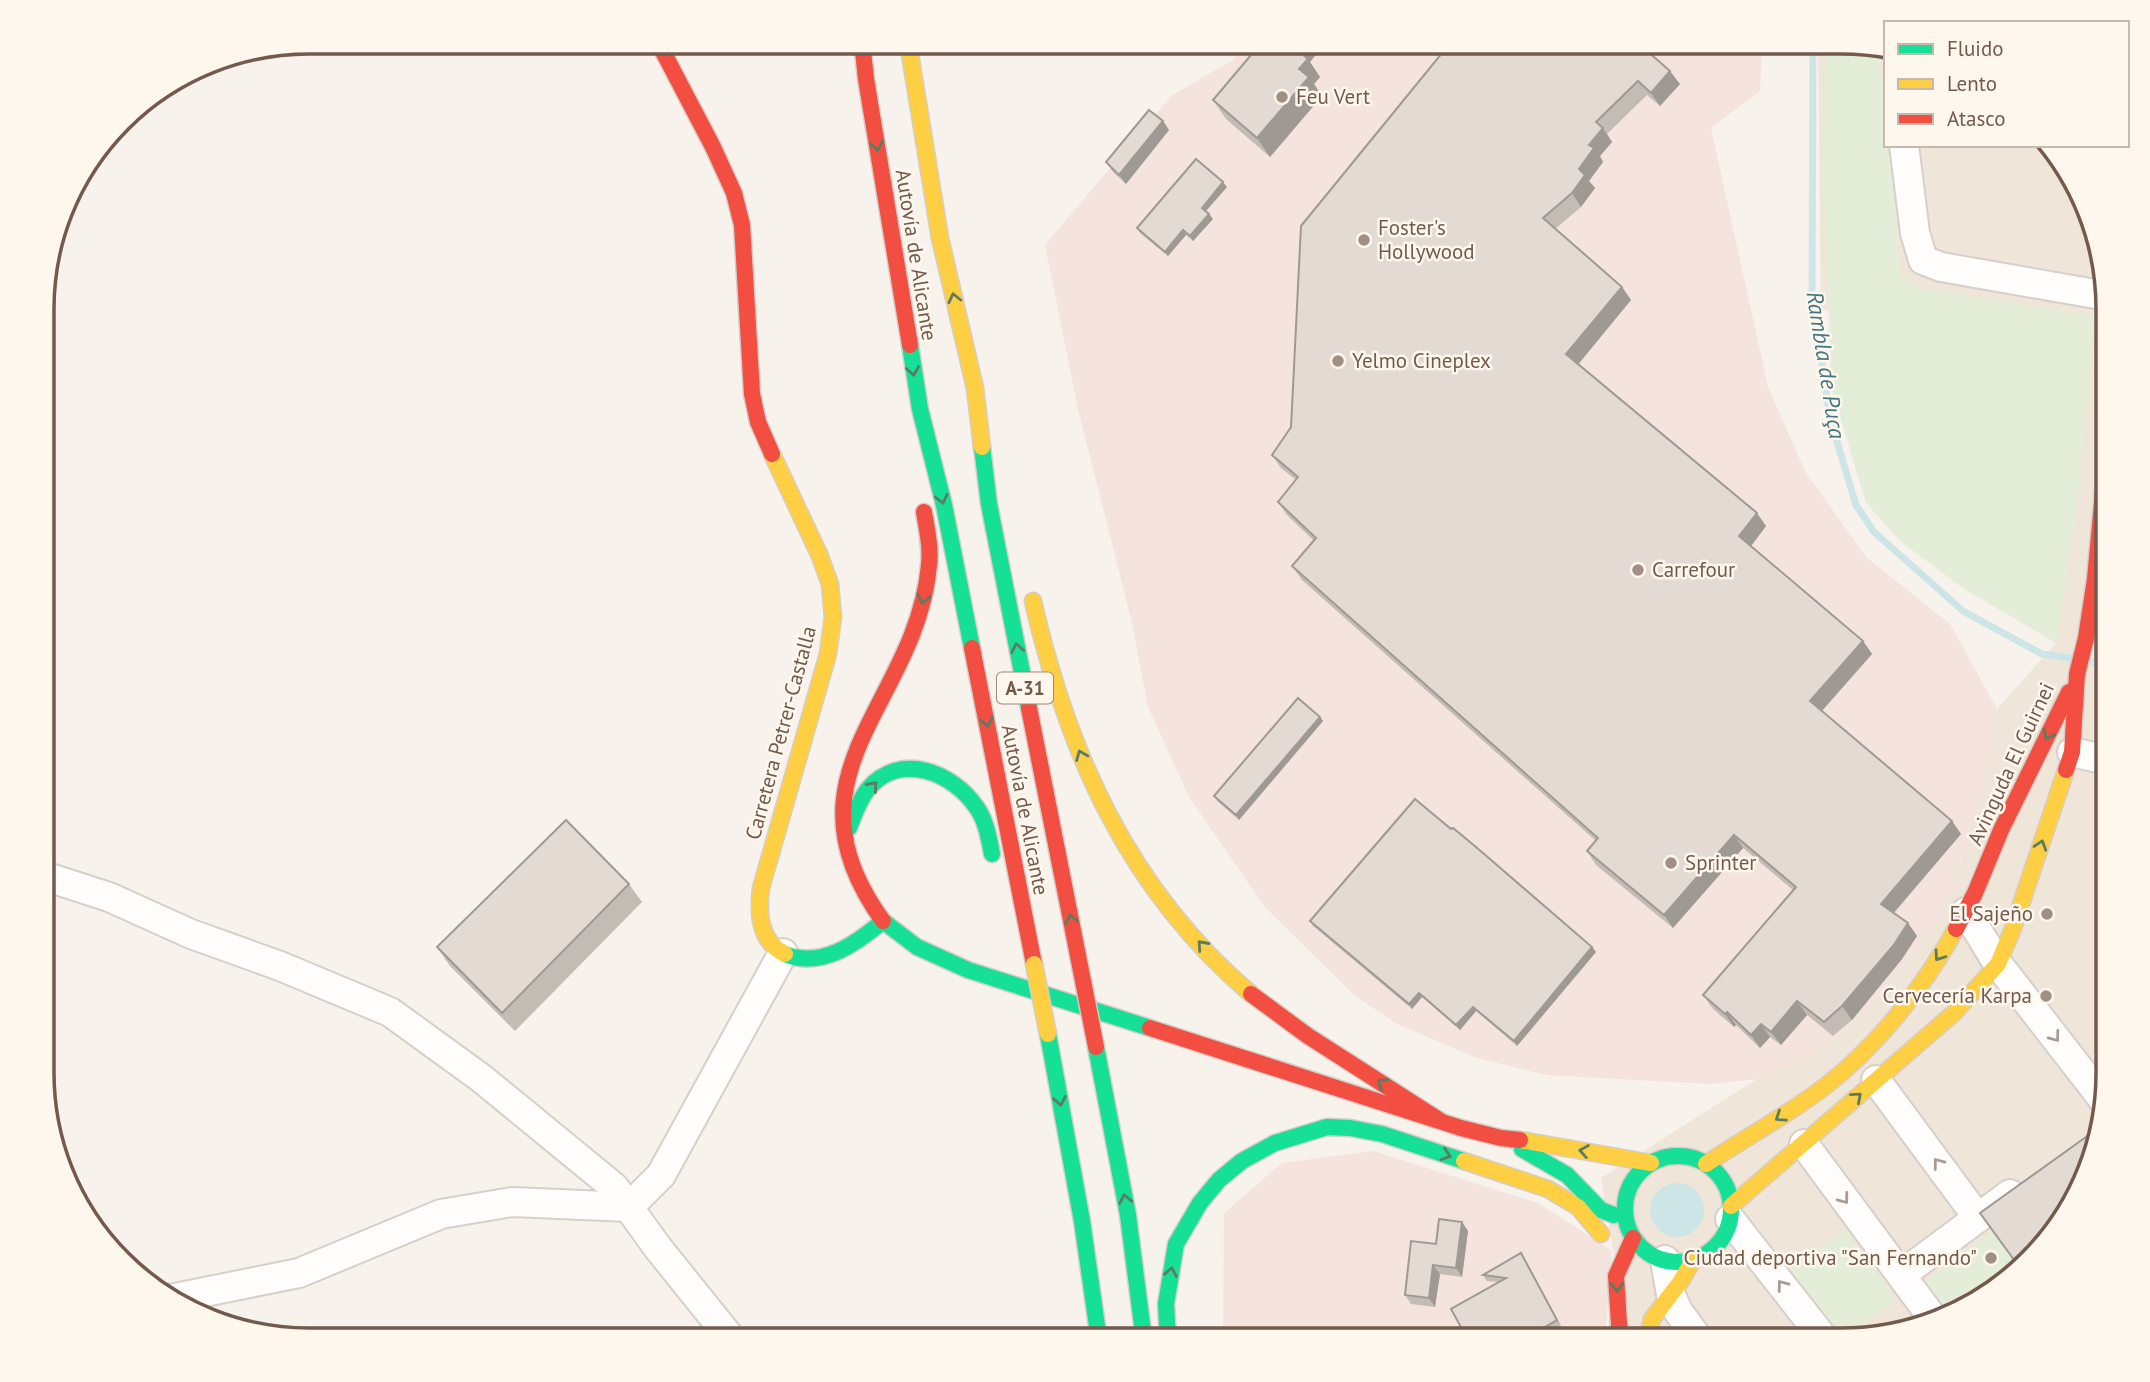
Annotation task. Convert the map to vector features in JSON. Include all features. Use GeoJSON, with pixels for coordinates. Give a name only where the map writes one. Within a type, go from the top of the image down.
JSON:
{"type":"FeatureCollection","features":[{"type":"Feature","properties":{"kind":"main road","name":"Carretera Petrer-Castalla"},"geometry":{"type":"LineString","coordinates":[[664,54],[734,193],[742,225],[752,394],[758,422],[819,554],[830,584],[832,617],[828,654],[759,900],[762,931],[767,940],[783,953]]}},
{"type":"Feature","properties":{"kind":"main road","name":"Autovía de Alicante"},"geometry":{"type":"LineString","coordinates":[[863,54],[920,409],[947,519],[1048,1034],[1082,1221],[1097,1328]]}},
{"type":"Feature","properties":{"kind":"main road","name":"Autovía de Alicante"},"geometry":{"type":"LineString","coordinates":[[910,54],[940,238],[975,388],[989,504],[1128,1215],[1142,1328]]}},
{"type":"Feature","properties":{"kind":"main road"},"geometry":{"type":"LineString","coordinates":[[975,388],[1000,466]]}},
{"type":"Feature","properties":{"kind":"main road"},"geometry":{"type":"LineString","coordinates":[[920,409],[923,495],[930,554],[924,598],[909,643],[855,753],[843,793],[842,822],[846,847],[858,884],[869,904],[883,922],[918,947],[968,970],[1501,1139],[1567,1175],[1601,1210],[1629,1228],[1642,1248],[1665,1260],[1693,1260],[1717,1245],[1725,1233],[1730,1213],[1727,1190],[1719,1175],[1706,1164],[1685,1156],[1673,1156],[1651,1163],[1635,1177],[1626,1197],[1629,1228],[1616,1276],[1619,1328]]}},
{"type":"Feature","properties":{"kind":"main road"},"geometry":{"type":"LineString","coordinates":[[2077,674],[2086,638],[2096,569]]}},
{"type":"Feature","properties":{"kind":"main road"},"geometry":{"type":"LineString","coordinates":[[1029,587],[1042,641],[1078,748],[1100,800],[1124,842],[1167,905],[1233,978],[1278,1014],[1439,1120]]}},
{"type":"Feature","properties":{"kind":"main road","name":"Avinguda El Guirnei"},"geometry":{"type":"LineString","coordinates":[[1730,1213],[1804,1144],[1954,1013],[1998,964],[2007,946],[2072,752],[2077,674]]}},
{"type":"Feature","properties":{"kind":"main road","name":"Avinguda El Guirnei"},"geometry":{"type":"LineString","coordinates":[[1706,1164],[1779,1118],[1857,1059],[1904,1006],[1945,948],[1966,912],[2077,674]]}},
{"type":"Feature","properties":{"kind":"main road"},"geometry":{"type":"LineString","coordinates":[[846,847],[849,828],[858,805],[870,786],[883,775],[914,766],[948,778],[976,807],[986,826],[997,873]]}},
{"type":"Feature","properties":{"kind":"main road"},"geometry":{"type":"LineString","coordinates":[[1011,919],[1034,964]]}},
{"type":"Feature","properties":{"kind":"main road"},"geometry":{"type":"LineString","coordinates":[[783,953],[799,959],[825,957],[860,939],[883,922]]}},
{"type":"Feature","properties":{"kind":"main road"},"geometry":{"type":"LineString","coordinates":[[1167,1328],[1166,1304],[1176,1244],[1200,1203],[1219,1180],[1242,1161],[1275,1143],[1327,1127],[1382,1134],[1548,1189],[1578,1207],[1601,1234]]}},
{"type":"Feature","properties":{"kind":"main road"},"geometry":{"type":"LineString","coordinates":[[1501,1139],[1523,1140],[1651,1163]]}},
{"type":"Feature","properties":{"kind":"main road"},"geometry":{"type":"LineString","coordinates":[[1650,1328],[1653,1319],[1693,1260]]}},
{"type":"Feature","properties":{"kind":"street"},"geometry":{"type":"LineString","coordinates":[[1904,147],[1915,233],[1923,260],[1941,267],[2095,294]]}},
{"type":"Feature","properties":{"kind":"street"},"geometry":{"type":"LineString","coordinates":[[2072,752],[2096,757]]}},
{"type":"Feature","properties":{"kind":"street"},"geometry":{"type":"LineString","coordinates":[[54,879],[109,897],[191,934],[281,966],[390,1012],[481,1078],[614,1187],[658,1248],[722,1328]]}},
{"type":"Feature","properties":{"kind":"street"},"geometry":{"type":"LineString","coordinates":[[1966,912],[1998,964],[2095,1089]]}},
{"type":"Feature","properties":{"kind":"street"},"geometry":{"type":"LineString","coordinates":[[186,1296],[299,1273],[441,1214],[512,1202],[629,1208],[661,1175],[783,953]]}},
{"type":"Feature","properties":{"kind":"street"},"geometry":{"type":"LineString","coordinates":[[1876,1080],[1978,1218]]}},
{"type":"Feature","properties":{"kind":"street"},"geometry":{"type":"LineString","coordinates":[[1804,1144],[1928,1312]]}},
{"type":"Feature","properties":{"kind":"street"},"geometry":{"type":"LineString","coordinates":[[1901,1275],[2034,1177]]}},
{"type":"Feature","properties":{"kind":"street"},"geometry":{"type":"LineString","coordinates":[[1730,1213],[1813,1328]]}},
{"type":"Feature","properties":{"kind":"street"},"geometry":{"type":"LineString","coordinates":[[1601,1234],[1629,1228]]}},
{"type":"Feature","properties":{"kind":"street"},"geometry":{"type":"LineString","coordinates":[[1665,1260],[1671,1294],[1678,1311],[1691,1328]]}},
{"type":"Feature","properties":{"kind":"shaded area"},"geometry":{"type":"Polygon","coordinates":[[[1238,54],[1762,54],[1760,91],[1711,128],[1768,387],[1805,471],[1866,557],[1950,624],[1997,709],[1983,792],[1969,841],[1937,923],[1861,1018],[1809,1057],[1757,1079],[1710,1084],[1546,1075],[1474,1057],[1397,1024],[1355,996],[1264,906],[1189,797],[1148,707],[1131,619],[1078,409],[1045,245],[1171,96],[1233,60],[1238,54]]]}},
{"type":"Feature","properties":{"kind":"shaded area"},"geometry":{"type":"Polygon","coordinates":[[[1818,54],[1884,58],[1884,147],[2038,147],[2062,182],[2082,227],[2094,276],[2096,309],[2096,1073],[2091,1123],[2082,1155],[2065,1194],[2002,1271],[1968,1294],[1939,1308],[1891,1323],[1858,1327],[1608,1328],[1614,1255],[1601,1178],[1757,1079],[1809,1057],[1861,1018],[1937,923],[1969,841],[1983,792],[1997,709],[2056,643],[2095,316],[1821,310],[1818,54]]]}},
{"type":"Feature","properties":{"kind":"shaded area"},"geometry":{"type":"Polygon","coordinates":[[[1373,1151],[1538,1203],[1612,1251],[1606,1328],[1223,1328],[1224,1213],[1282,1163],[1373,1151]]]}},
{"type":"Feature","properties":{"kind":"green space"},"geometry":{"type":"Polygon","coordinates":[[[1825,54],[1879,57],[1884,85],[1884,147],[1891,147],[1900,275],[1919,288],[2095,316],[2076,518],[2056,643],[1964,589],[1900,541],[1866,503],[1831,387],[1825,178],[1825,54]]]}},
{"type":"Feature","properties":{"kind":"green space"},"geometry":{"type":"Polygon","coordinates":[[[2046,1224],[2009,1265],[1983,1285],[1939,1308],[1922,1285],[1993,1231],[2046,1224]]]}},
{"type":"Feature","properties":{"kind":"green space"},"geometry":{"type":"Polygon","coordinates":[[[1845,1230],[1896,1300],[1858,1327],[1829,1328],[1787,1271],[1845,1230]]]}},
{"type":"Feature","properties":{"kind":"water"},"geometry":{"type":"Polygon","coordinates":[[[1677,1183],[1696,1191],[1704,1210],[1696,1229],[1677,1237],[1658,1229],[1650,1210],[1658,1191],[1677,1183]]]}},
{"type":"Feature","properties":{"kind":"building"},"geometry":{"type":"Polygon","coordinates":[[[1252,54],[1302,54],[1308,59],[1299,69],[1309,77],[1257,138],[1213,100],[1252,54]]]}},
{"type":"Feature","properties":{"kind":"building"},"geometry":{"type":"Polygon","coordinates":[[[1441,54],[1651,54],[1670,71],[1651,93],[1638,81],[1596,122],[1603,128],[1589,145],[1594,148],[1579,169],[1585,175],[1572,193],[1543,218],[1622,287],[1566,354],[1757,513],[1739,536],[1863,641],[1810,701],[1952,821],[1881,904],[1908,923],[1893,946],[1842,1006],[1824,1022],[1797,1001],[1771,1032],[1761,1024],[1751,1035],[1727,1012],[1725,1014],[1703,995],[1796,887],[1734,835],[1664,915],[1587,851],[1598,838],[1292,566],[1316,538],[1278,502],[1298,477],[1272,455],[1291,427],[1301,226],[1441,54]]]}},
{"type":"Feature","properties":{"kind":"building"},"geometry":{"type":"Polygon","coordinates":[[[1149,110],[1163,121],[1119,175],[1106,162],[1149,110]]]}},
{"type":"Feature","properties":{"kind":"building"},"geometry":{"type":"Polygon","coordinates":[[[1196,159],[1223,182],[1202,208],[1209,214],[1190,236],[1183,230],[1165,252],[1137,228],[1196,159]]]}},
{"type":"Feature","properties":{"kind":"building"},"geometry":{"type":"Polygon","coordinates":[[[1298,698],[1320,717],[1236,815],[1214,796],[1298,698]]]}},
{"type":"Feature","properties":{"kind":"building"},"geometry":{"type":"Polygon","coordinates":[[[1415,799],[1476,847],[1592,947],[1514,1041],[1473,1007],[1456,1025],[1419,993],[1409,1004],[1310,921],[1415,799]]]}},
{"type":"Feature","properties":{"kind":"building"},"geometry":{"type":"Polygon","coordinates":[[[566,820],[629,884],[502,1013],[437,947],[566,820]]]}},
{"type":"Feature","properties":{"kind":"building"},"geometry":{"type":"Polygon","coordinates":[[[2088,1136],[2076,1171],[2062,1200],[2033,1241],[2014,1260],[1980,1213],[2088,1136]]]}},
{"type":"Feature","properties":{"kind":"building"},"geometry":{"type":"Polygon","coordinates":[[[1439,1219],[1462,1222],[1456,1268],[1433,1265],[1429,1298],[1405,1295],[1411,1241],[1436,1244],[1439,1219]]]}},
{"type":"Feature","properties":{"kind":"building"},"geometry":{"type":"Polygon","coordinates":[[[1521,1253],[1557,1320],[1543,1328],[1461,1328],[1451,1309],[1506,1278],[1483,1275],[1521,1253]]]}},
{"type":"Feature","properties":{"kind":"waterway","name":"Rambla de Puça"},"geometry":{"type":"LineString","coordinates":[[1813,54],[1812,294],[1830,418],[1856,505],[1874,532],[1963,611],[2042,654],[2070,658]]}},
{"type":"Feature","properties":{"kind":"waterway","name":"Rambla de Puça"},"geometry":{"type":"LineString","coordinates":[[2092,662],[2096,663]]}},
{"type":"Feature","properties":{"kind":"traffic: fast"},"geometry":{"type":"LineString","coordinates":[[910,345],[920,409],[944,505],[972,648]]}},
{"type":"Feature","properties":{"kind":"traffic: fast"},"geometry":{"type":"LineString","coordinates":[[982,447],[989,504],[1029,708]]}},
{"type":"Feature","properties":{"kind":"traffic: fast"},"geometry":{"type":"LineString","coordinates":[[849,828],[865,793],[881,777],[895,771],[926,771],[954,784],[967,795],[985,824],[992,854]]}},
{"type":"Feature","properties":{"kind":"traffic: fast"},"geometry":{"type":"LineString","coordinates":[[785,954],[812,958],[837,952],[850,946],[883,921],[917,947],[968,970],[1150,1028]]}},
{"type":"Feature","properties":{"kind":"traffic: fast"},"geometry":{"type":"LineString","coordinates":[[1048,1034],[1082,1221],[1097,1328]]}},
{"type":"Feature","properties":{"kind":"traffic: fast"},"geometry":{"type":"LineString","coordinates":[[1096,1047],[1128,1215],[1142,1328]]}},
{"type":"Feature","properties":{"kind":"traffic: fast"},"geometry":{"type":"LineString","coordinates":[[1167,1328],[1166,1304],[1176,1244],[1200,1203],[1219,1180],[1242,1161],[1275,1143],[1327,1127],[1382,1134],[1464,1161]]}},
{"type":"Feature","properties":{"kind":"traffic: fast"},"geometry":{"type":"LineString","coordinates":[[1522,1149],[1567,1175],[1601,1210],[1614,1215]]}},
{"type":"Feature","properties":{"kind":"traffic: fast"},"geometry":{"type":"LineString","coordinates":[[1678,1156],[1698,1160],[1715,1172],[1727,1189],[1731,1209],[1727,1229],[1715,1246],[1698,1258],[1678,1262],[1658,1258],[1641,1246],[1629,1229],[1625,1209],[1629,1189],[1641,1172],[1658,1160],[1678,1156]]}},
{"type":"Feature","properties":{"kind":"traffic: slow"},"geometry":{"type":"LineString","coordinates":[[910,54],[940,238],[975,388],[982,447]]}},
{"type":"Feature","properties":{"kind":"traffic: slow"},"geometry":{"type":"LineString","coordinates":[[772,454],[819,554],[830,584],[833,617],[828,654],[761,888],[762,926],[770,942],[785,954]]}},
{"type":"Feature","properties":{"kind":"traffic: slow"},"geometry":{"type":"LineString","coordinates":[[1033,601],[1047,658],[1065,712],[1085,765],[1109,816],[1170,910],[1208,954],[1251,994]]}},
{"type":"Feature","properties":{"kind":"traffic: slow"},"geometry":{"type":"LineString","coordinates":[[1731,1206],[1954,1013],[1998,964],[2012,931],[2066,770]]}},
{"type":"Feature","properties":{"kind":"traffic: slow"},"geometry":{"type":"LineString","coordinates":[[1706,1164],[1809,1098],[1843,1072],[1880,1035],[1914,994],[1956,929]]}},
{"type":"Feature","properties":{"kind":"traffic: slow"},"geometry":{"type":"LineString","coordinates":[[1034,964],[1048,1034]]}},
{"type":"Feature","properties":{"kind":"traffic: slow"},"geometry":{"type":"LineString","coordinates":[[1520,1140],[1651,1163]]}},
{"type":"Feature","properties":{"kind":"traffic: slow"},"geometry":{"type":"LineString","coordinates":[[1464,1161],[1548,1189],[1578,1207],[1601,1234]]}},
{"type":"Feature","properties":{"kind":"traffic: slow"},"geometry":{"type":"LineString","coordinates":[[1650,1328],[1652,1319],[1681,1281],[1693,1260]]}},
{"type":"Feature","properties":{"kind":"traffic: jam"},"geometry":{"type":"LineString","coordinates":[[664,54],[734,193],[742,225],[752,394],[758,422],[772,454]]}},
{"type":"Feature","properties":{"kind":"traffic: jam"},"geometry":{"type":"LineString","coordinates":[[863,54],[910,345]]}},
{"type":"Feature","properties":{"kind":"traffic: jam"},"geometry":{"type":"LineString","coordinates":[[883,921],[854,869],[843,822],[847,780],[861,740],[902,658],[919,614],[929,565],[924,512]]}},
{"type":"Feature","properties":{"kind":"traffic: jam"},"geometry":{"type":"LineString","coordinates":[[2066,770],[2072,752],[2077,674],[2086,638],[2096,568]]}},
{"type":"Feature","properties":{"kind":"traffic: jam"},"geometry":{"type":"LineString","coordinates":[[972,648],[1034,964]]}},
{"type":"Feature","properties":{"kind":"traffic: jam"},"geometry":{"type":"LineString","coordinates":[[1956,929],[2069,692]]}},
{"type":"Feature","properties":{"kind":"traffic: jam"},"geometry":{"type":"LineString","coordinates":[[1029,708],[1084,986]]}},
{"type":"Feature","properties":{"kind":"traffic: jam"},"geometry":{"type":"LineString","coordinates":[[1084,986],[1096,1047]]}},
{"type":"Feature","properties":{"kind":"traffic: jam"},"geometry":{"type":"LineString","coordinates":[[1251,994],[1308,1036],[1439,1120]]}},
{"type":"Feature","properties":{"kind":"traffic: jam"},"geometry":{"type":"LineString","coordinates":[[1150,1028],[1461,1128],[1520,1140]]}},
{"type":"Feature","properties":{"kind":"traffic: jam"},"geometry":{"type":"LineString","coordinates":[[1619,1328],[1616,1276],[1633,1238]]}},
{"type":"Feature","properties":{"kind":"place","name":"Feu Vert"},"geometry":{"type":"Point","coordinates":[1282,97]}},
{"type":"Feature","properties":{"kind":"place","name":"Foster's Hollywood"},"geometry":{"type":"Point","coordinates":[1364,240]}},
{"type":"Feature","properties":{"kind":"place","name":"Yelmo Cineplex"},"geometry":{"type":"Point","coordinates":[1338,361]}},
{"type":"Feature","properties":{"kind":"place","name":"Carrefour"},"geometry":{"type":"Point","coordinates":[1638,570]}},
{"type":"Feature","properties":{"kind":"place","name":"Sprinter"},"geometry":{"type":"Point","coordinates":[1671,863]}},
{"type":"Feature","properties":{"kind":"place","name":"El Sajeño"},"geometry":{"type":"Point","coordinates":[2047,914]}},
{"type":"Feature","properties":{"kind":"place","name":"Cervecería Karpa"},"geometry":{"type":"Point","coordinates":[2046,996]}},
{"type":"Feature","properties":{"kind":"place","name":"Ciudad deportiva \"San Fernando\""},"geometry":{"type":"Point","coordinates":[1991,1258]}}]}
